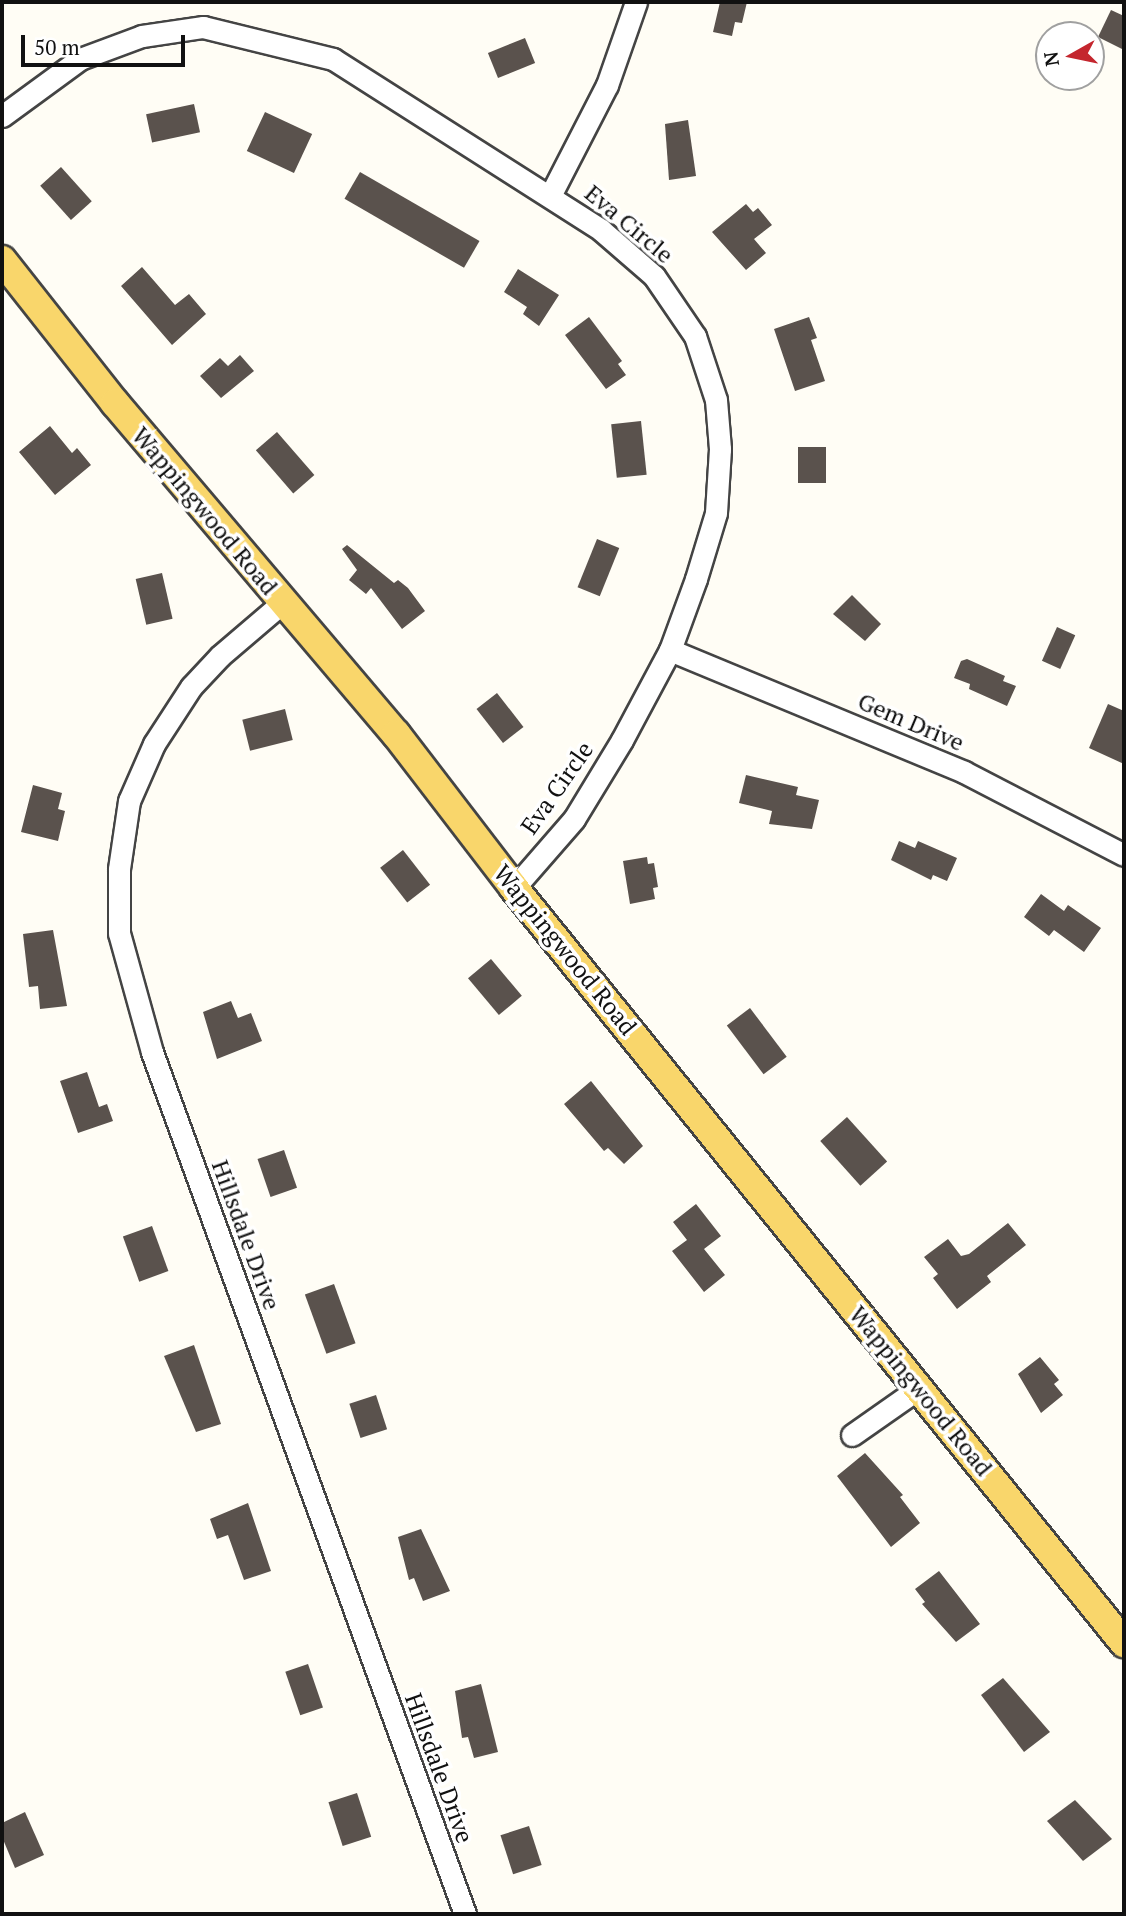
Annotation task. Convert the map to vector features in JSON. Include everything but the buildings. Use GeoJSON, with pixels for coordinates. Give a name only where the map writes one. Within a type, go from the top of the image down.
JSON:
{"type":"FeatureCollection","features":[{"type":"Feature","properties":{"kind":"main road","name":"Wappingwood Road"},"geometry":{"type":"LineString","coordinates":[[2,260],[282,603],[396,734],[514,888],[1124,1643]]}},
{"type":"Feature","properties":{"kind":"street"},"geometry":{"type":"LineString","coordinates":[[551,194],[607,85],[636,2]]}},
{"type":"Feature","properties":{"kind":"street","name":"Eva Circle"},"geometry":{"type":"LineString","coordinates":[[2,116],[80,59],[142,36],[203,27],[333,59],[551,194],[654,276],[695,335],[716,400],[720,449],[716,513],[670,650],[574,819],[514,888]]}},
{"type":"Feature","properties":{"kind":"street","name":"Hillsdale Drive"},"geometry":{"type":"LineString","coordinates":[[282,603],[219,656],[191,687],[155,744],[130,801],[119,869],[119,933],[152,1052],[465,1914]]}},
{"type":"Feature","properties":{"kind":"street","name":"Gem Drive"},"geometry":{"type":"LineString","coordinates":[[670,650],[964,772],[1124,855]]}},
{"type":"Feature","properties":{"kind":"street"},"geometry":{"type":"LineString","coordinates":[[852,1435],[919,1388]]}}]}
